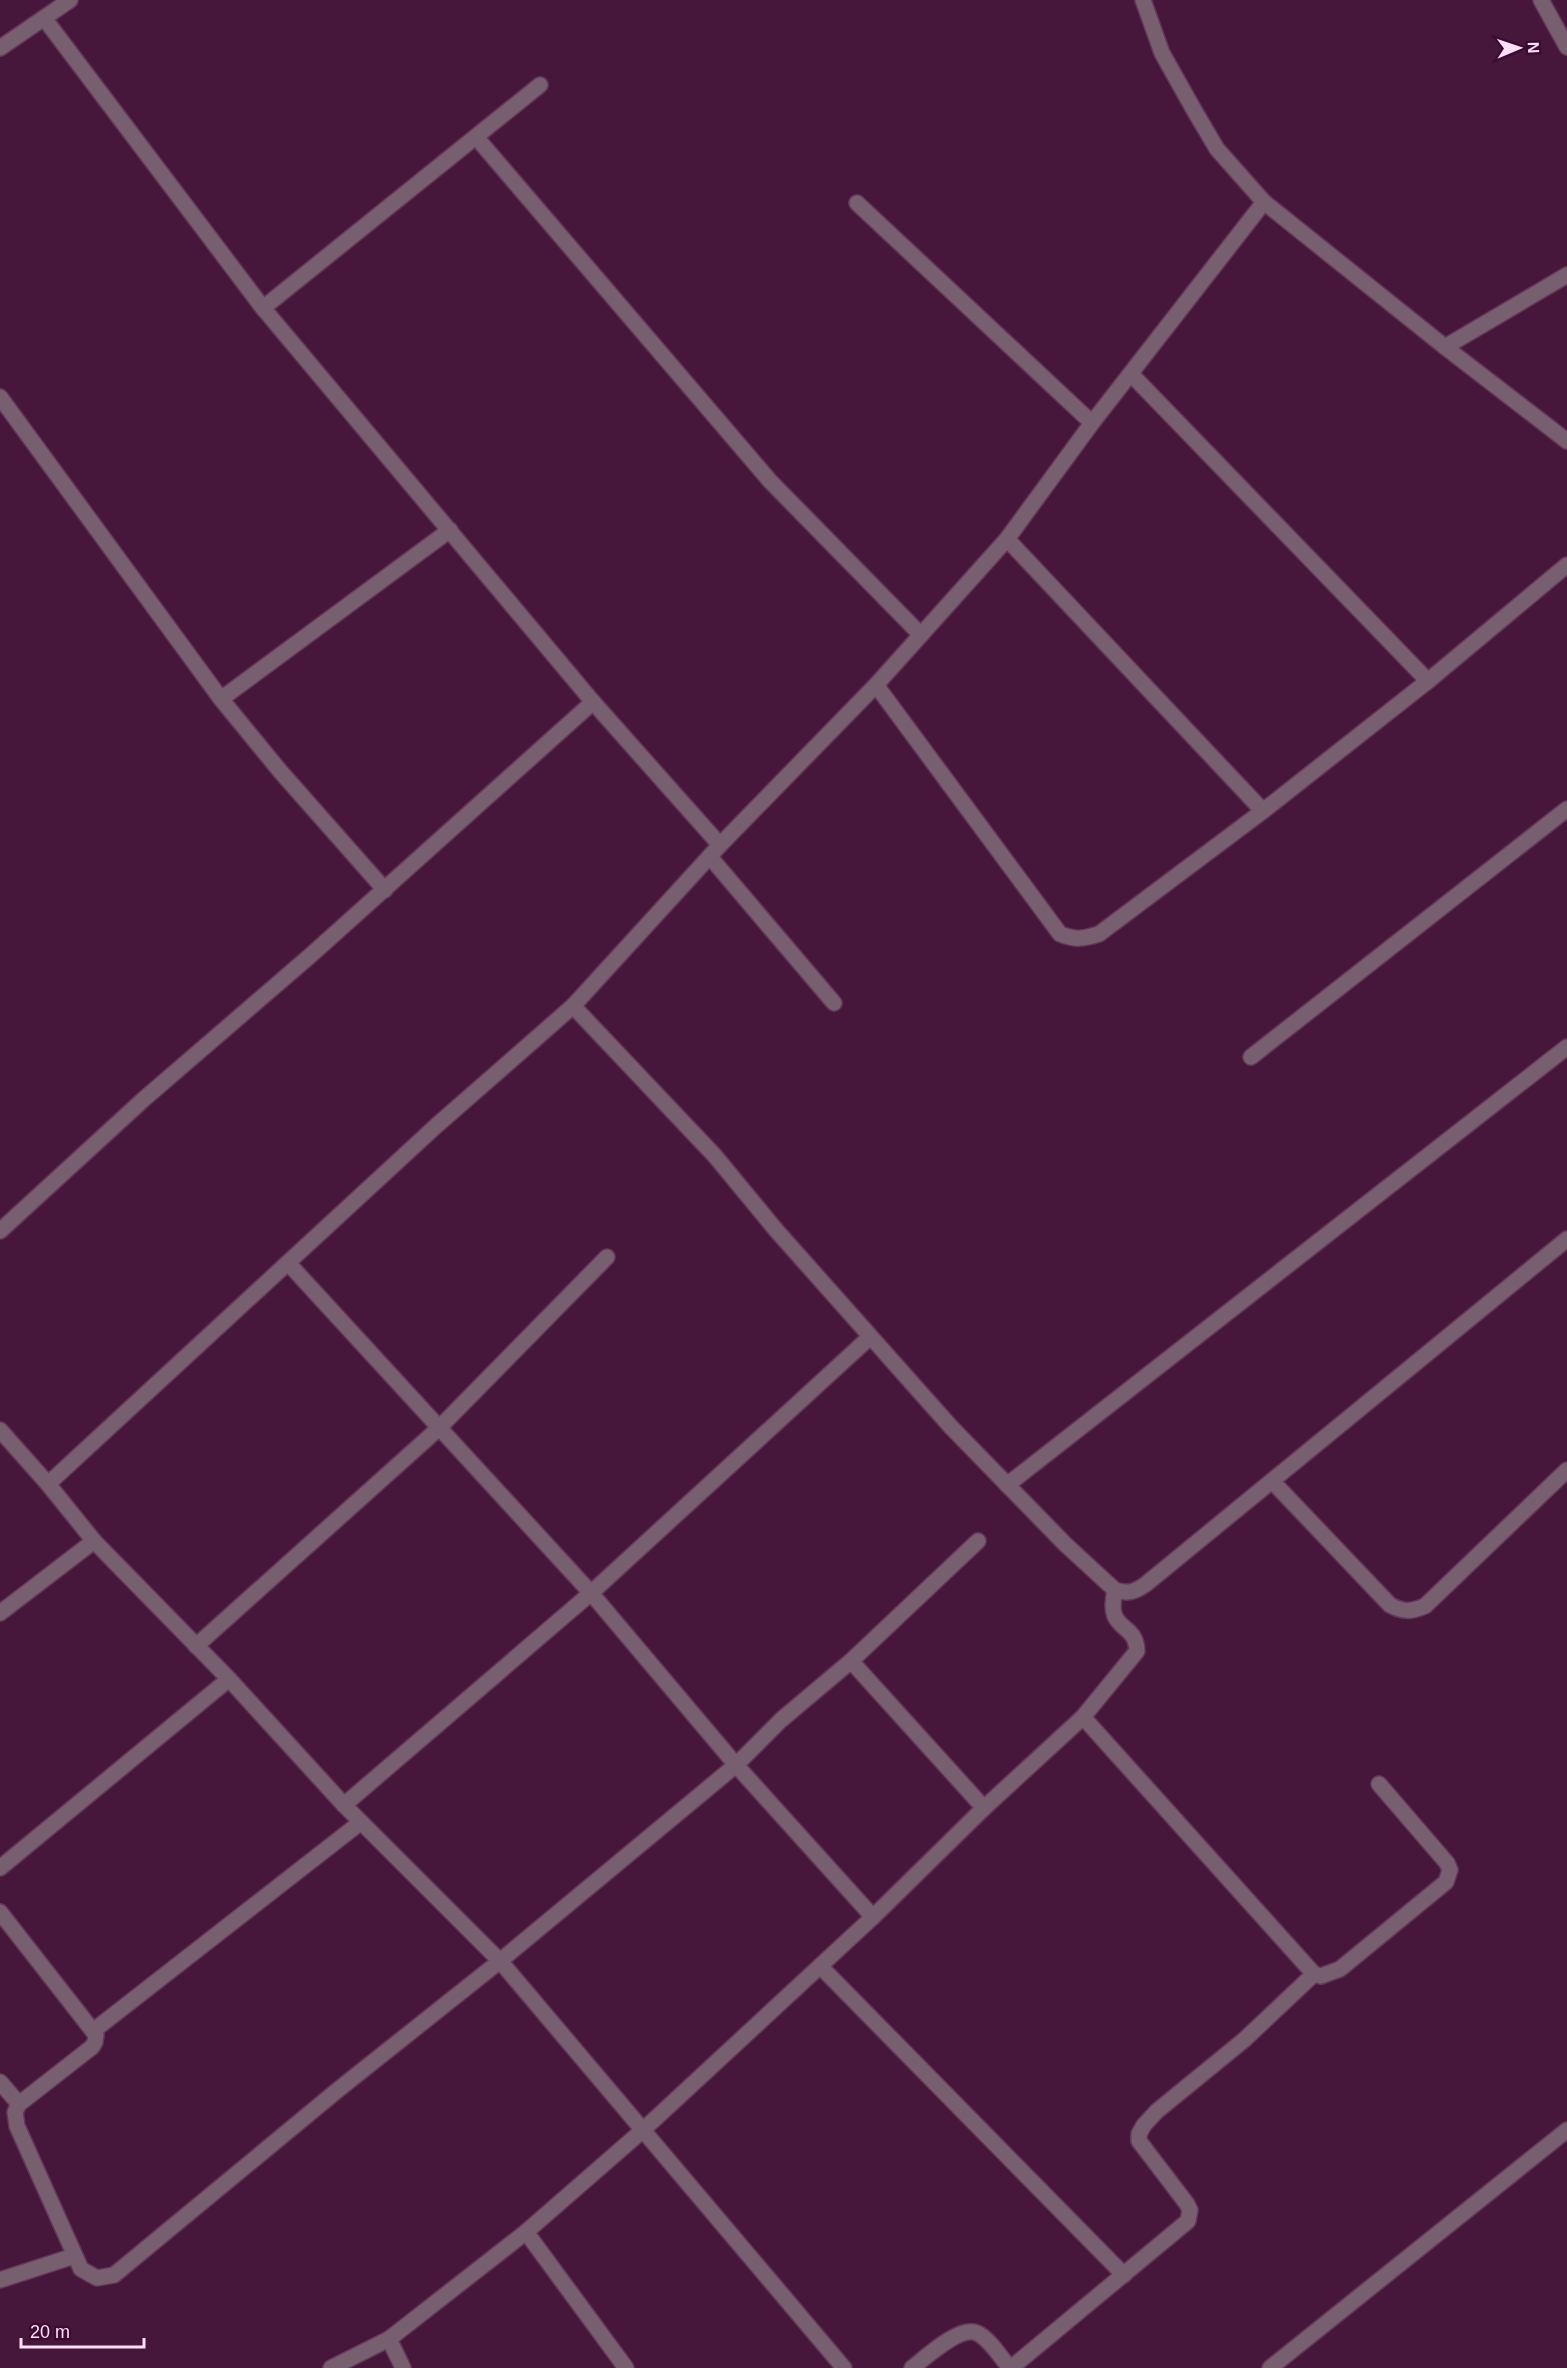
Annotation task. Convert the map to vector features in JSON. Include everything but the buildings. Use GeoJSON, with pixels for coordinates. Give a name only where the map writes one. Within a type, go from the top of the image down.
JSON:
{"type":"FeatureCollection","features":[{"type":"Feature","properties":{"kind":"street"},"geometry":{"type":"LineString","coordinates":[[0,48],[70,0]]}},
{"type":"Feature","properties":{"kind":"street"},"geometry":{"type":"LineString","coordinates":[[1143,0],[1162,53],[1217,149],[1264,202],[1567,441]]}},
{"type":"Feature","properties":{"kind":"street"},"geometry":{"type":"LineString","coordinates":[[1540,0],[1567,47]]}},
{"type":"Feature","properties":{"kind":"street"},"geometry":{"type":"LineString","coordinates":[[44,18],[263,308],[593,702],[715,851],[834,1004]]}},
{"type":"Feature","properties":{"kind":"street"},"geometry":{"type":"LineString","coordinates":[[263,308],[540,85]]}},
{"type":"Feature","properties":{"kind":"street"},"geometry":{"type":"LineString","coordinates":[[476,137],[770,482],[921,635]]}},
{"type":"Feature","properties":{"kind":"street"},"geometry":{"type":"LineString","coordinates":[[48,1484],[436,1126],[573,1006],[715,851],[876,685],[1007,539],[1092,423],[1264,202]]}},
{"type":"Feature","properties":{"kind":"street"},"geometry":{"type":"LineString","coordinates":[[857,203],[1092,423]]}},
{"type":"Feature","properties":{"kind":"street"},"geometry":{"type":"LineString","coordinates":[[1445,347],[1567,275]]}},
{"type":"Feature","properties":{"kind":"street"},"geometry":{"type":"LineString","coordinates":[[1131,374],[1428,681]]}},
{"type":"Feature","properties":{"kind":"street"},"geometry":{"type":"LineString","coordinates":[[0,397],[221,699],[280,771],[385,890]]}},
{"type":"Feature","properties":{"kind":"street"},"geometry":{"type":"LineString","coordinates":[[221,699],[450,530]]}},
{"type":"Feature","properties":{"kind":"street"},"geometry":{"type":"LineString","coordinates":[[1007,539],[1263,811]]}},
{"type":"Feature","properties":{"kind":"street"},"geometry":{"type":"LineString","coordinates":[[876,685],[1060,934],[1074,939],[1099,934],[1263,811],[1428,681],[1567,564]]}},
{"type":"Feature","properties":{"kind":"street"},"geometry":{"type":"LineString","coordinates":[[0,1232],[144,1099],[385,890],[593,702]]}},
{"type":"Feature","properties":{"kind":"street"},"geometry":{"type":"LineString","coordinates":[[1251,1057],[1567,809]]}},
{"type":"Feature","properties":{"kind":"street"},"geometry":{"type":"LineString","coordinates":[[573,1006],[715,1156],[776,1230],[951,1427],[1065,1544],[1115,1590],[1123,1593],[1137,1591],[1567,1239]]}},
{"type":"Feature","properties":{"kind":"street"},"geometry":{"type":"LineString","coordinates":[[1007,1485],[1567,1047]]}},
{"type":"Feature","properties":{"kind":"street"},"geometry":{"type":"LineString","coordinates":[[196,1646],[439,1428],[607,1257]]}},
{"type":"Feature","properties":{"kind":"street"},"geometry":{"type":"LineString","coordinates":[[288,1264],[591,1593],[736,1765],[873,1917]]}},
{"type":"Feature","properties":{"kind":"street"},"geometry":{"type":"LineString","coordinates":[[344,1805],[591,1593],[870,1337]]}},
{"type":"Feature","properties":{"kind":"street"},"geometry":{"type":"LineString","coordinates":[[0,1430],[94,1541],[229,1679],[344,1805],[500,1962],[844,2368]]}},
{"type":"Feature","properties":{"kind":"street"},"geometry":{"type":"LineString","coordinates":[[1272,1481],[1390,1605],[1402,1611],[1413,1611],[1425,1606],[1567,1470]]}},
{"type":"Feature","properties":{"kind":"street"},"geometry":{"type":"LineString","coordinates":[[0,1613],[94,1541]]}},
{"type":"Feature","properties":{"kind":"street"},"geometry":{"type":"LineString","coordinates":[[0,1912],[93,2031],[96,2039],[92,2047],[19,2104],[15,2112],[17,2126],[81,2269],[97,2278],[114,2275],[385,2052],[500,1962],[736,1765],[781,1720],[852,1661],[978,1541]]}},
{"type":"Feature","properties":{"kind":"street"},"geometry":{"type":"LineString","coordinates":[[330,2368],[389,2339],[526,2232],[643,2130],[873,1917],[984,1808],[1083,1717],[1137,1651],[1134,1637],[1112,1612],[1115,1590]]}},
{"type":"Feature","properties":{"kind":"street"},"geometry":{"type":"LineString","coordinates":[[852,1661],[984,1808]]}},
{"type":"Feature","properties":{"kind":"street"},"geometry":{"type":"LineString","coordinates":[[0,1868],[229,1679]]}},
{"type":"Feature","properties":{"kind":"street"},"geometry":{"type":"LineString","coordinates":[[1083,1717],[1314,1974],[1321,1976],[1340,1969],[1446,1882],[1449,1875],[1447,1863],[1379,1784]]}},
{"type":"Feature","properties":{"kind":"street"},"geometry":{"type":"LineString","coordinates":[[93,2031],[361,1822]]}},
{"type":"Feature","properties":{"kind":"street"},"geometry":{"type":"LineString","coordinates":[[820,1966],[1124,2275]]}},
{"type":"Feature","properties":{"kind":"street"},"geometry":{"type":"LineString","coordinates":[[912,2368],[954,2337],[967,2331],[976,2332],[982,2336],[1010,2368],[1188,2221],[1190,2217],[1187,2204],[1139,2141],[1139,2134],[1157,2111],[1244,2040],[1314,1974]]}},
{"type":"Feature","properties":{"kind":"street"},"geometry":{"type":"LineString","coordinates":[[0,2082],[19,2104]]}},
{"type":"Feature","properties":{"kind":"street"},"geometry":{"type":"LineString","coordinates":[[1270,2368],[1567,2130]]}},
{"type":"Feature","properties":{"kind":"street"},"geometry":{"type":"LineString","coordinates":[[526,2232],[626,2368]]}},
{"type":"Feature","properties":{"kind":"street"},"geometry":{"type":"LineString","coordinates":[[0,2280],[74,2256]]}},
{"type":"Feature","properties":{"kind":"street"},"geometry":{"type":"LineString","coordinates":[[389,2339],[403,2368]]}}]}
